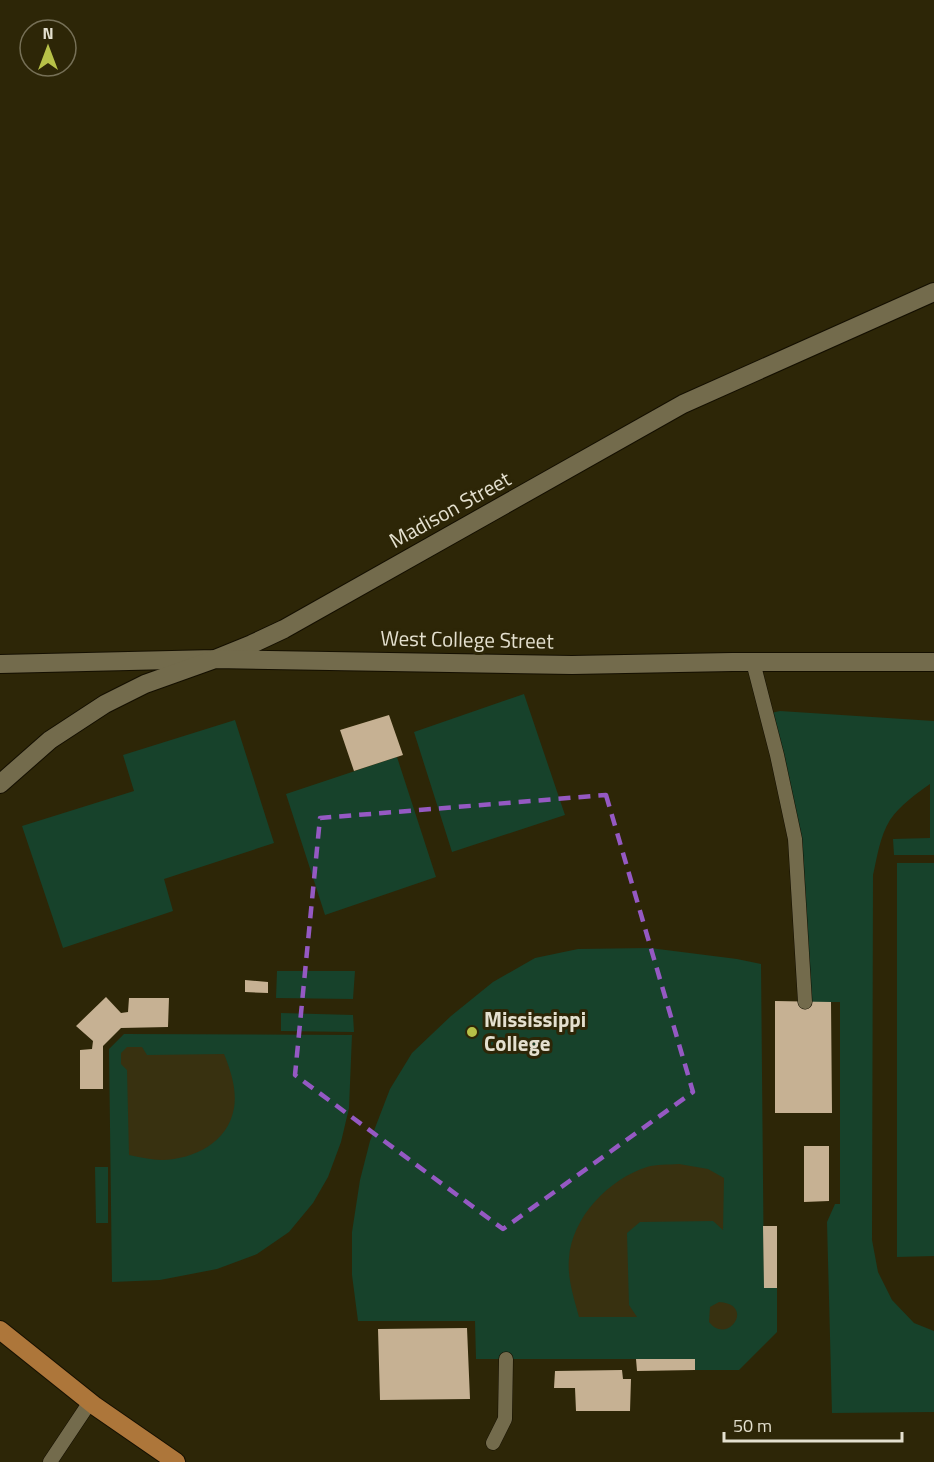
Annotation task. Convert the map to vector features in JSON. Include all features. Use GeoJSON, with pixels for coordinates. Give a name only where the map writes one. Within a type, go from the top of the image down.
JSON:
{"type":"FeatureCollection","features":[{"type":"Feature","properties":{"kind":"main road"},"geometry":{"type":"LineString","coordinates":[[0,1330],[90,1402],[176,1462]]}},
{"type":"Feature","properties":{"kind":"street","name":"Madison Street"},"geometry":{"type":"LineString","coordinates":[[0,784],[50,740],[105,704],[145,684],[252,644],[294,623],[683,404],[934,292]]}},
{"type":"Feature","properties":{"kind":"street","name":"West College Street"},"geometry":{"type":"LineString","coordinates":[[0,664],[215,659],[572,664],[934,662]]}},
{"type":"Feature","properties":{"kind":"lane"},"geometry":{"type":"LineString","coordinates":[[753,662],[777,755],[795,839],[805,1002]]}},
{"type":"Feature","properties":{"kind":"lane"},"geometry":{"type":"LineString","coordinates":[[493,1443],[505,1419],[506,1359]]}},
{"type":"Feature","properties":{"kind":"lane"},"geometry":{"type":"LineString","coordinates":[[50,1462],[90,1402]]}},
{"type":"Feature","properties":{"kind":"highlighted area"},"geometry":{"type":"Polygon","coordinates":[[[606,795],[693,1092],[503,1229],[295,1075],[320,818],[606,795]]]}},
{"type":"Feature","properties":{"kind":"green space"},"geometry":{"type":"Polygon","coordinates":[[[524,694],[565,815],[452,852],[414,732],[524,694]]]}},
{"type":"Feature","properties":{"kind":"green space"},"geometry":{"type":"Polygon","coordinates":[[[780,711],[934,721],[934,855],[894,855],[893,839],[930,838],[930,784],[903,805],[890,820],[881,840],[873,875],[872,1240],[878,1272],[892,1300],[914,1323],[934,1331],[934,1412],[832,1413],[827,1222],[835,1204],[840,1204],[840,1002],[805,1002],[795,839],[766,714],[780,711]]]}},
{"type":"Feature","properties":{"kind":"green space"},"geometry":{"type":"Polygon","coordinates":[[[235,720],[274,843],[164,879],[173,911],[63,948],[22,826],[134,791],[123,755],[235,720]]]}},
{"type":"Feature","properties":{"kind":"green space"},"geometry":{"type":"Polygon","coordinates":[[[397,757],[436,877],[325,915],[286,794],[397,757]]]}},
{"type":"Feature","properties":{"kind":"green space"},"geometry":{"type":"Polygon","coordinates":[[[897,863],[934,863],[934,1256],[897,1257],[897,863]]]}},
{"type":"Feature","properties":{"kind":"green space"},"geometry":{"type":"Polygon","coordinates":[[[650,948],[761,964],[764,1287],[777,1288],[777,1332],[739,1370],[695,1370],[695,1359],[476,1359],[475,1321],[358,1321],[352,1275],[352,1232],[360,1180],[370,1141],[390,1089],[412,1053],[451,1016],[493,982],[535,958],[578,949],[650,948]]]}},
{"type":"Feature","properties":{"kind":"green space"},"geometry":{"type":"Polygon","coordinates":[[[277,971],[355,971],[353,999],[276,998],[277,971]]]}},
{"type":"Feature","properties":{"kind":"green space"},"geometry":{"type":"Polygon","coordinates":[[[281,1013],[353,1015],[354,1032],[281,1031],[281,1013]]]}},
{"type":"Feature","properties":{"kind":"green space"},"geometry":{"type":"Polygon","coordinates":[[[124,1034],[352,1035],[349,1108],[341,1142],[328,1177],[313,1203],[289,1232],[257,1254],[217,1269],[160,1280],[112,1282],[109,1049],[124,1034]]]}},
{"type":"Feature","properties":{"kind":"green space"},"geometry":{"type":"Polygon","coordinates":[[[95,1167],[108,1167],[108,1223],[96,1223],[95,1167]]]}},
{"type":"Feature","properties":{"kind":"sand"},"geometry":{"type":"Polygon","coordinates":[[[127,1047],[142,1047],[147,1055],[224,1054],[233,1081],[235,1101],[225,1131],[217,1140],[197,1152],[174,1159],[158,1160],[129,1155],[127,1070],[121,1064],[121,1053],[127,1047]]]}},
{"type":"Feature","properties":{"kind":"sand"},"geometry":{"type":"Polygon","coordinates":[[[679,1164],[708,1169],[724,1178],[723,1230],[713,1221],[640,1222],[627,1233],[629,1305],[637,1317],[579,1317],[570,1280],[569,1258],[577,1228],[585,1214],[606,1190],[633,1173],[651,1166],[679,1164]]]}},
{"type":"Feature","properties":{"kind":"sand"},"geometry":{"type":"Polygon","coordinates":[[[719,1302],[730,1304],[736,1309],[735,1322],[724,1329],[716,1328],[709,1322],[710,1307],[719,1302]]]}},
{"type":"Feature","properties":{"kind":"building"},"geometry":{"type":"Polygon","coordinates":[[[389,715],[403,755],[354,771],[340,730],[389,715]]]}},
{"type":"Feature","properties":{"kind":"building"},"geometry":{"type":"Polygon","coordinates":[[[245,980],[268,982],[268,993],[245,992],[245,980]]]}},
{"type":"Feature","properties":{"kind":"building"},"geometry":{"type":"Polygon","coordinates":[[[106,997],[121,1013],[128,1012],[129,998],[169,998],[168,1027],[121,1028],[103,1046],[103,1089],[80,1089],[80,1050],[92,1049],[93,1041],[76,1026],[106,997]]]}},
{"type":"Feature","properties":{"kind":"building"},"geometry":{"type":"Polygon","coordinates":[[[775,1001],[831,1002],[832,1113],[775,1113],[775,1001]]]}},
{"type":"Feature","properties":{"kind":"building"},"geometry":{"type":"Polygon","coordinates":[[[804,1146],[829,1146],[829,1201],[804,1202],[804,1146]]]}},
{"type":"Feature","properties":{"kind":"building"},"geometry":{"type":"Polygon","coordinates":[[[763,1226],[777,1226],[777,1288],[764,1288],[763,1226]]]}},
{"type":"Feature","properties":{"kind":"building"},"geometry":{"type":"Polygon","coordinates":[[[467,1328],[470,1399],[380,1400],[378,1329],[467,1328]]]}},
{"type":"Feature","properties":{"kind":"building"},"geometry":{"type":"Polygon","coordinates":[[[636,1359],[695,1359],[695,1370],[637,1371],[636,1359]]]}},
{"type":"Feature","properties":{"kind":"building"},"geometry":{"type":"Polygon","coordinates":[[[622,1370],[623,1379],[631,1379],[630,1411],[576,1411],[575,1388],[554,1388],[555,1371],[622,1370]]]}},
{"type":"Feature","properties":{"kind":"place","name":"Mississippi College"},"geometry":{"type":"Point","coordinates":[472,1032]}}]}
